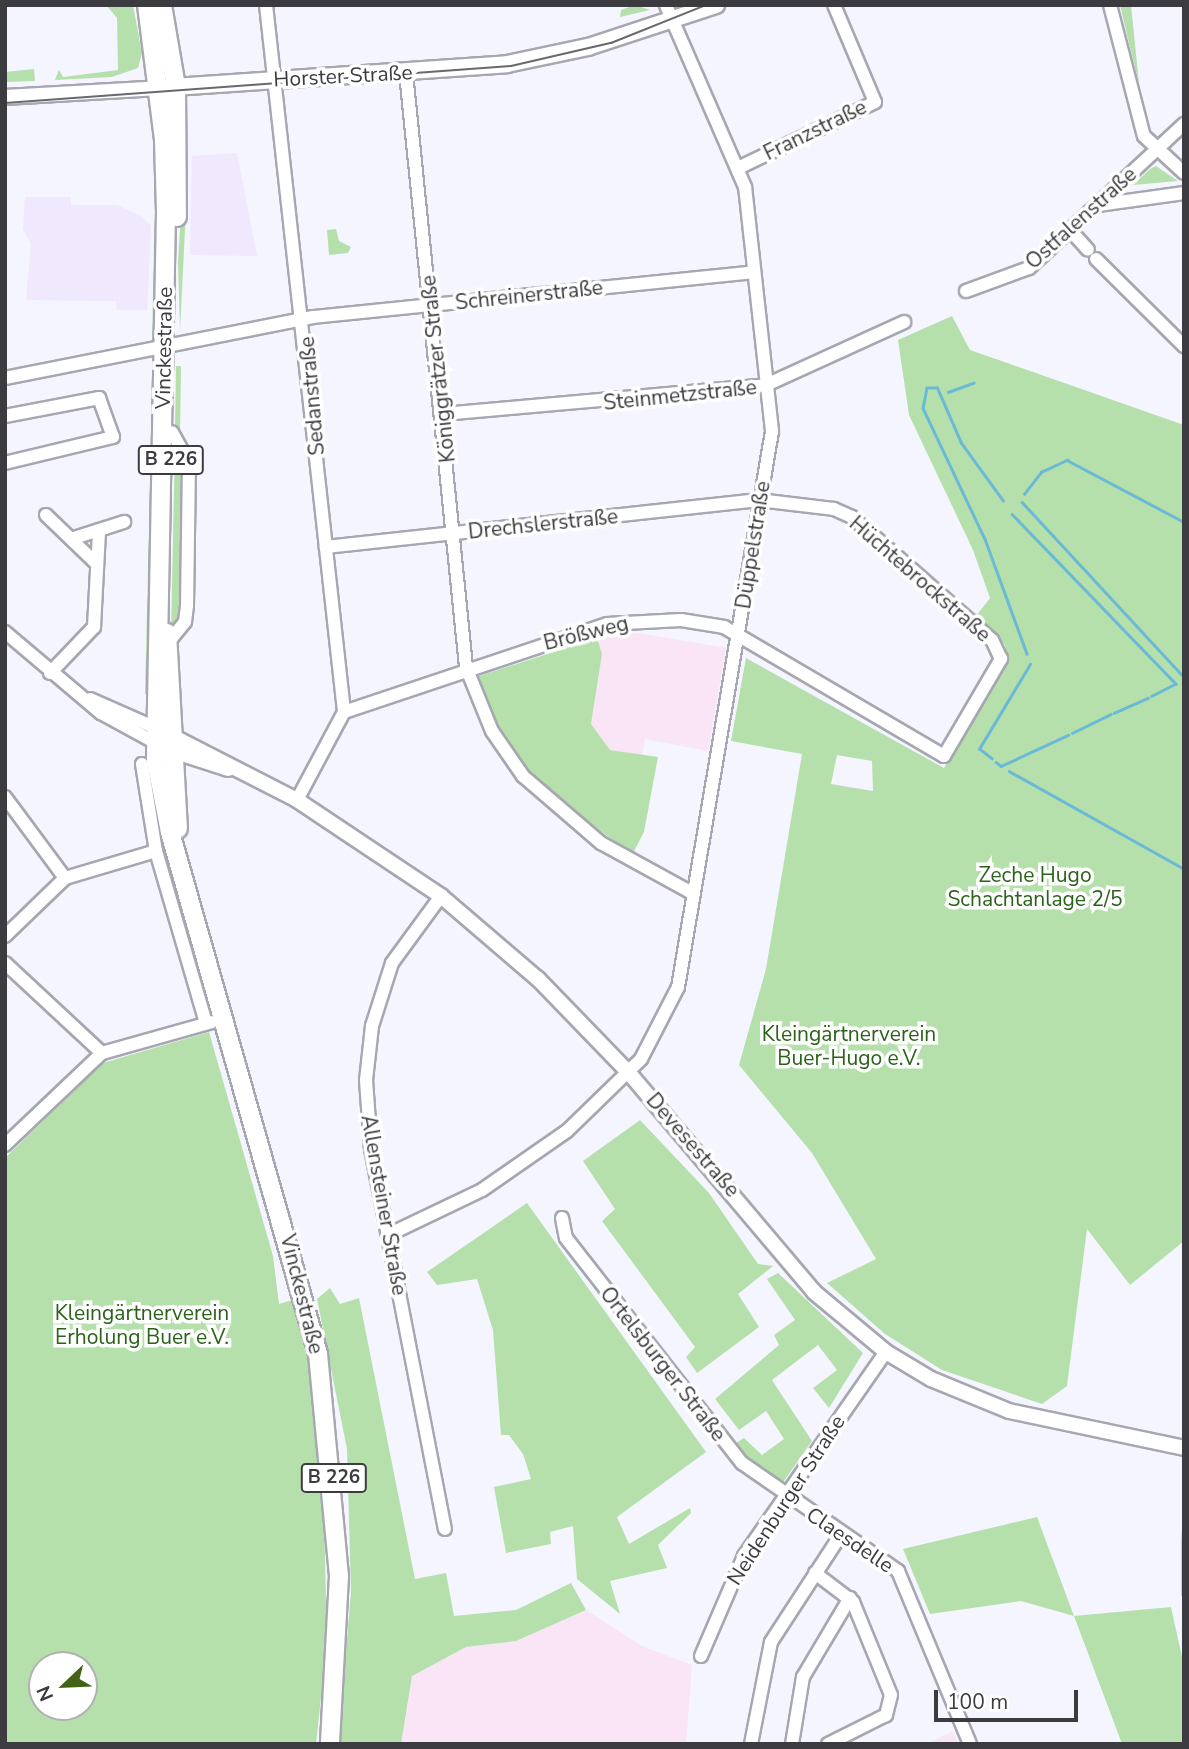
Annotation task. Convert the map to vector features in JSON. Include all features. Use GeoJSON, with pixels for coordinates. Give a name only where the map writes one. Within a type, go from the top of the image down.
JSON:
{"type":"FeatureCollection","features":[{"type":"Feature","properties":{"kind":"main road","name":"Vinckestraße"},"geometry":{"type":"LineString","coordinates":[[147,5],[168,87]]}},
{"type":"Feature","properties":{"kind":"main road","name":"Vinckestraße"},"geometry":{"type":"LineString","coordinates":[[162,5],[168,87],[169,342],[162,801],[310,1314],[325,1393],[339,1576],[330,1744]]}},
{"type":"Feature","properties":{"kind":"main road","name":"Horster Straße"},"geometry":{"type":"LineString","coordinates":[[168,87],[406,73],[552,56],[674,9],[716,5]]}},
{"type":"Feature","properties":{"kind":"main road","name":"Vinckestraße"},"geometry":{"type":"LineString","coordinates":[[162,739],[172,432],[169,342]]}},
{"type":"Feature","properties":{"kind":"street","name":"Sedanstraße"},"geometry":{"type":"LineString","coordinates":[[266,5],[304,318],[344,712]]}},
{"type":"Feature","properties":{"kind":"street","name":"Franzstraße"},"geometry":{"type":"LineString","coordinates":[[738,168],[875,102],[834,5]]}},
{"type":"Feature","properties":{"kind":"street"},"geometry":{"type":"LineString","coordinates":[[1110,5],[1142,130],[1156,150],[1184,173]]}},
{"type":"Feature","properties":{"kind":"street","name":"Düppelstraße"},"geometry":{"type":"LineString","coordinates":[[388,1235],[437,1216],[514,1170],[630,1073],[662,1027],[678,987],[772,430],[754,272],[738,168],[674,9]]}},
{"type":"Feature","properties":{"kind":"street","name":"Königgrätzer Straße"},"geometry":{"type":"LineString","coordinates":[[406,73],[432,304],[466,667],[492,731],[523,776],[601,843],[694,894]]}},
{"type":"Feature","properties":{"kind":"street","name":"Horster Straße"},"geometry":{"type":"LineString","coordinates":[[5,97],[168,87]]}},
{"type":"Feature","properties":{"kind":"street","name":"Ostfalenstraße"},"geometry":{"type":"LineString","coordinates":[[966,291],[1029,268],[1184,124]]}},
{"type":"Feature","properties":{"kind":"street"},"geometry":{"type":"LineString","coordinates":[[1098,205],[1184,193]]}},
{"type":"Feature","properties":{"kind":"street"},"geometry":{"type":"LineString","coordinates":[[1071,230],[1184,346]]}},
{"type":"Feature","properties":{"kind":"street","name":"Schreinerstraße"},"geometry":{"type":"LineString","coordinates":[[5,378],[169,342],[304,318],[754,272]]}},
{"type":"Feature","properties":{"kind":"street","name":"Steinmetzstraße"},"geometry":{"type":"LineString","coordinates":[[443,414],[766,385],[904,322]]}},
{"type":"Feature","properties":{"kind":"street"},"geometry":{"type":"LineString","coordinates":[[5,416],[99,398],[113,437],[5,463]]}},
{"type":"Feature","properties":{"kind":"street","name":"Drechslerstraße"},"geometry":{"type":"LineString","coordinates":[[326,547],[759,500]]}},
{"type":"Feature","properties":{"kind":"street","name":"Hüchtebrockstraße"},"geometry":{"type":"LineString","coordinates":[[759,500],[852,517],[999,648],[999,665],[944,756]]}},
{"type":"Feature","properties":{"kind":"street"},"geometry":{"type":"LineString","coordinates":[[46,514],[97,564]]}},
{"type":"Feature","properties":{"kind":"street"},"geometry":{"type":"LineString","coordinates":[[71,539],[124,522]]}},
{"type":"Feature","properties":{"kind":"street"},"geometry":{"type":"LineString","coordinates":[[50,673],[94,627],[99,530]]}},
{"type":"Feature","properties":{"kind":"street","name":"Brößweg"},"geometry":{"type":"LineString","coordinates":[[344,712],[466,667],[624,621],[681,620],[738,634],[944,756]]}},
{"type":"Feature","properties":{"kind":"street"},"geometry":{"type":"LineString","coordinates":[[5,632],[50,673],[83,696],[162,739]]}},
{"type":"Feature","properties":{"kind":"street"},"geometry":{"type":"LineString","coordinates":[[297,800],[344,712]]}},
{"type":"Feature","properties":{"kind":"street","name":"Devesestraße"},"geometry":{"type":"LineString","coordinates":[[162,739],[297,800],[441,896],[538,979],[630,1073],[814,1292],[886,1352],[931,1379],[1009,1411],[1184,1448]]}},
{"type":"Feature","properties":{"kind":"street"},"geometry":{"type":"LineString","coordinates":[[142,764],[156,852],[206,1023]]}},
{"type":"Feature","properties":{"kind":"street"},"geometry":{"type":"LineString","coordinates":[[5,797],[65,878]]}},
{"type":"Feature","properties":{"kind":"street"},"geometry":{"type":"LineString","coordinates":[[5,936],[65,878],[156,852]]}},
{"type":"Feature","properties":{"kind":"street","name":"Allensteiner Straße"},"geometry":{"type":"LineString","coordinates":[[441,896],[392,963],[369,1043],[368,1125],[446,1529]]}},
{"type":"Feature","properties":{"kind":"street"},"geometry":{"type":"LineString","coordinates":[[5,963],[102,1053]]}},
{"type":"Feature","properties":{"kind":"street"},"geometry":{"type":"LineString","coordinates":[[5,1145],[102,1053],[226,1018]]}},
{"type":"Feature","properties":{"kind":"street","name":"Ortelsburger Straße"},"geometry":{"type":"LineString","coordinates":[[562,1218],[560,1230],[716,1434],[786,1497]]}},
{"type":"Feature","properties":{"kind":"street","name":"Neidenburger Straße"},"geometry":{"type":"LineString","coordinates":[[701,1656],[744,1556],[886,1352]]}},
{"type":"Feature","properties":{"kind":"street","name":"Claesdelle"},"geometry":{"type":"LineString","coordinates":[[786,1497],[842,1533],[902,1578],[970,1744]]}},
{"type":"Feature","properties":{"kind":"street"},"geometry":{"type":"LineString","coordinates":[[751,1744],[771,1642],[842,1533]]}},
{"type":"Feature","properties":{"kind":"street"},"geometry":{"type":"LineString","coordinates":[[815,1573],[850,1598],[892,1702],[886,1715],[828,1744]]}},
{"type":"Feature","properties":{"kind":"street"},"geometry":{"type":"LineString","coordinates":[[792,1744],[803,1677],[850,1598]]}},
{"type":"Feature","properties":{"kind":"shaded area"},"geometry":{"type":"Polygon","coordinates":[[[237,153],[257,256],[190,255],[192,156],[237,153]]]}},
{"type":"Feature","properties":{"kind":"shaded area"},"geometry":{"type":"Polygon","coordinates":[[[25,197],[71,197],[71,205],[117,205],[141,216],[151,226],[147,310],[117,310],[116,301],[26,300],[31,244],[23,229],[25,197]]]}},
{"type":"Feature","properties":{"kind":"shaded area"},"geometry":{"type":"Polygon","coordinates":[[[638,633],[726,648],[708,751],[645,739],[642,755],[610,750],[591,724],[602,654],[597,638],[638,633]]]}},
{"type":"Feature","properties":{"kind":"shaded area"},"geometry":{"type":"Polygon","coordinates":[[[586,1610],[642,1646],[692,1665],[686,1744],[401,1744],[412,1676],[466,1647],[516,1641],[586,1610]]]}},
{"type":"Feature","properties":{"kind":"shaded area"},"geometry":{"type":"Polygon","coordinates":[[[953,1731],[958,1744],[927,1744],[953,1731]]]}},
{"type":"Feature","properties":{"kind":"green space"},"geometry":{"type":"Polygon","coordinates":[[[106,5],[133,5],[142,53],[138,68],[112,77],[55,80],[59,70],[63,77],[118,70],[117,18],[106,5]]]}},
{"type":"Feature","properties":{"kind":"green space"},"geometry":{"type":"Polygon","coordinates":[[[635,5],[650,10],[620,17],[621,10],[635,5]]]}},
{"type":"Feature","properties":{"kind":"green space"},"geometry":{"type":"Polygon","coordinates":[[[1120,5],[1131,5],[1139,83],[1128,39],[1120,5]]]}},
{"type":"Feature","properties":{"kind":"green space"},"geometry":{"type":"Polygon","coordinates":[[[34,69],[35,81],[5,82],[5,72],[34,69]]]}},
{"type":"Feature","properties":{"kind":"green space"},"geometry":{"type":"Polygon","coordinates":[[[184,160],[188,168],[180,331],[178,262],[184,160]]]}},
{"type":"Feature","properties":{"kind":"green space"},"geometry":{"type":"Polygon","coordinates":[[[1156,166],[1178,181],[1133,185],[1150,169],[1156,166]]]}},
{"type":"Feature","properties":{"kind":"green space"},"geometry":{"type":"Polygon","coordinates":[[[336,229],[339,241],[351,247],[348,253],[329,255],[327,230],[336,229]]]}},
{"type":"Feature","properties":{"kind":"green space"},"geometry":{"type":"Polygon","coordinates":[[[154,241],[156,341],[152,343],[154,241]]]}},
{"type":"Feature","properties":{"kind":"green space","name":"Zeche Hugo Schachtanlage 2/5"},"geometry":{"type":"Polygon","coordinates":[[[952,316],[970,350],[1184,425],[1184,1241],[1130,1285],[1087,1229],[1067,1386],[1042,1404],[942,1370],[885,1334],[827,1283],[876,1259],[812,1153],[739,1065],[766,969],[802,754],[731,741],[746,658],[944,768],[1006,665],[1005,645],[976,616],[990,598],[973,550],[909,415],[898,340],[952,316]],[[837,755],[831,784],[873,791],[872,761],[837,755]]]}},
{"type":"Feature","properties":{"kind":"green space"},"geometry":{"type":"Polygon","coordinates":[[[153,365],[160,366],[147,695],[145,694],[153,365]]]}},
{"type":"Feature","properties":{"kind":"green space"},"geometry":{"type":"Polygon","coordinates":[[[176,366],[181,366],[180,437],[175,428],[176,366]]]}},
{"type":"Feature","properties":{"kind":"green space"},"geometry":{"type":"Polygon","coordinates":[[[175,442],[185,464],[182,615],[171,634],[175,442]]]}},
{"type":"Feature","properties":{"kind":"green space"},"geometry":{"type":"Polygon","coordinates":[[[597,638],[602,654],[591,724],[610,750],[658,757],[644,832],[632,855],[531,777],[499,734],[476,677],[597,638]]]}},
{"type":"Feature","properties":{"kind":"green space","name":"Kleingärtnerverein Erholung Buer e.V."},"geometry":{"type":"Polygon","coordinates":[[[209,1032],[273,1256],[279,1304],[296,1299],[304,1332],[323,1472],[327,1642],[316,1744],[5,1744],[5,1158],[103,1063],[209,1032]]]}},
{"type":"Feature","properties":{"kind":"green space"},"geometry":{"type":"Polygon","coordinates":[[[640,1120],[709,1193],[758,1264],[773,1266],[738,1294],[759,1327],[697,1373],[686,1357],[695,1347],[602,1221],[615,1209],[583,1161],[640,1120]]]}},
{"type":"Feature","properties":{"kind":"green space"},"geometry":{"type":"Polygon","coordinates":[[[527,1203],[706,1452],[617,1517],[629,1544],[690,1508],[691,1513],[658,1545],[667,1568],[610,1581],[620,1614],[577,1579],[573,1526],[550,1532],[551,1544],[506,1553],[494,1487],[531,1479],[523,1454],[509,1435],[501,1435],[493,1330],[477,1279],[437,1285],[427,1272],[527,1203]]]}},
{"type":"Feature","properties":{"kind":"green space"},"geometry":{"type":"Polygon","coordinates":[[[778,1273],[863,1353],[829,1408],[813,1388],[837,1370],[818,1345],[772,1380],[812,1441],[779,1488],[731,1446],[744,1438],[762,1455],[784,1439],[766,1411],[739,1430],[715,1399],[779,1345],[774,1335],[795,1320],[767,1279],[778,1273]]]}},
{"type":"Feature","properties":{"kind":"green space"},"geometry":{"type":"Polygon","coordinates":[[[330,1288],[340,1304],[359,1298],[415,1579],[446,1573],[454,1616],[516,1610],[571,1583],[586,1610],[516,1641],[466,1647],[412,1676],[401,1744],[338,1744],[351,1592],[347,1449],[317,1299],[330,1288]]]}},
{"type":"Feature","properties":{"kind":"green space"},"geometry":{"type":"Polygon","coordinates":[[[1184,1499],[1184,1595],[1181,1596],[1181,1541],[1184,1499]]]}},
{"type":"Feature","properties":{"kind":"green space"},"geometry":{"type":"Polygon","coordinates":[[[1037,1517],[1074,1616],[1021,1601],[930,1614],[903,1549],[1037,1517]]]}},
{"type":"Feature","properties":{"kind":"green space"},"geometry":{"type":"Polygon","coordinates":[[[1171,1607],[1184,1666],[1184,1744],[1122,1744],[1074,1616],[1171,1607]]]}},
{"type":"Feature","properties":{"kind":"waterway"},"geometry":{"type":"LineString","coordinates":[[948,392],[973,383]]}},
{"type":"Feature","properties":{"kind":"waterway"},"geometry":{"type":"LineString","coordinates":[[1003,501],[961,443],[937,388],[927,388],[923,408],[985,539],[1027,654]]}},
{"type":"Feature","properties":{"kind":"waterway"},"geometry":{"type":"LineString","coordinates":[[1024,494],[1041,472],[1067,460],[1184,522]]}},
{"type":"Feature","properties":{"kind":"waterway"},"geometry":{"type":"LineString","coordinates":[[1022,502],[1184,677]]}},
{"type":"Feature","properties":{"kind":"waterway"},"geometry":{"type":"LineString","coordinates":[[1012,514],[1176,684],[1152,696]]}},
{"type":"Feature","properties":{"kind":"waterway"},"geometry":{"type":"LineString","coordinates":[[992,759],[979,749],[1030,664]]}},
{"type":"Feature","properties":{"kind":"waterway"},"geometry":{"type":"LineString","coordinates":[[1114,713],[1148,698]]}},
{"type":"Feature","properties":{"kind":"waterway"},"geometry":{"type":"LineString","coordinates":[[1072,733],[1111,714]]}},
{"type":"Feature","properties":{"kind":"waterway"},"geometry":{"type":"LineString","coordinates":[[996,762],[1001,766],[1068,735]]}},
{"type":"Feature","properties":{"kind":"waterway"},"geometry":{"type":"LineString","coordinates":[[1009,771],[1184,869]]}},
{"type":"Feature","properties":{"kind":"tram line"},"geometry":{"type":"LineString","coordinates":[[5,103],[511,66],[611,43],[706,5]]}},
{"type":"Feature","properties":{"kind":"park label","name":"Kleingärtnerverein Buer-Hugo e.V."},"geometry":{"type":"Point","coordinates":[849,1046]}}]}
